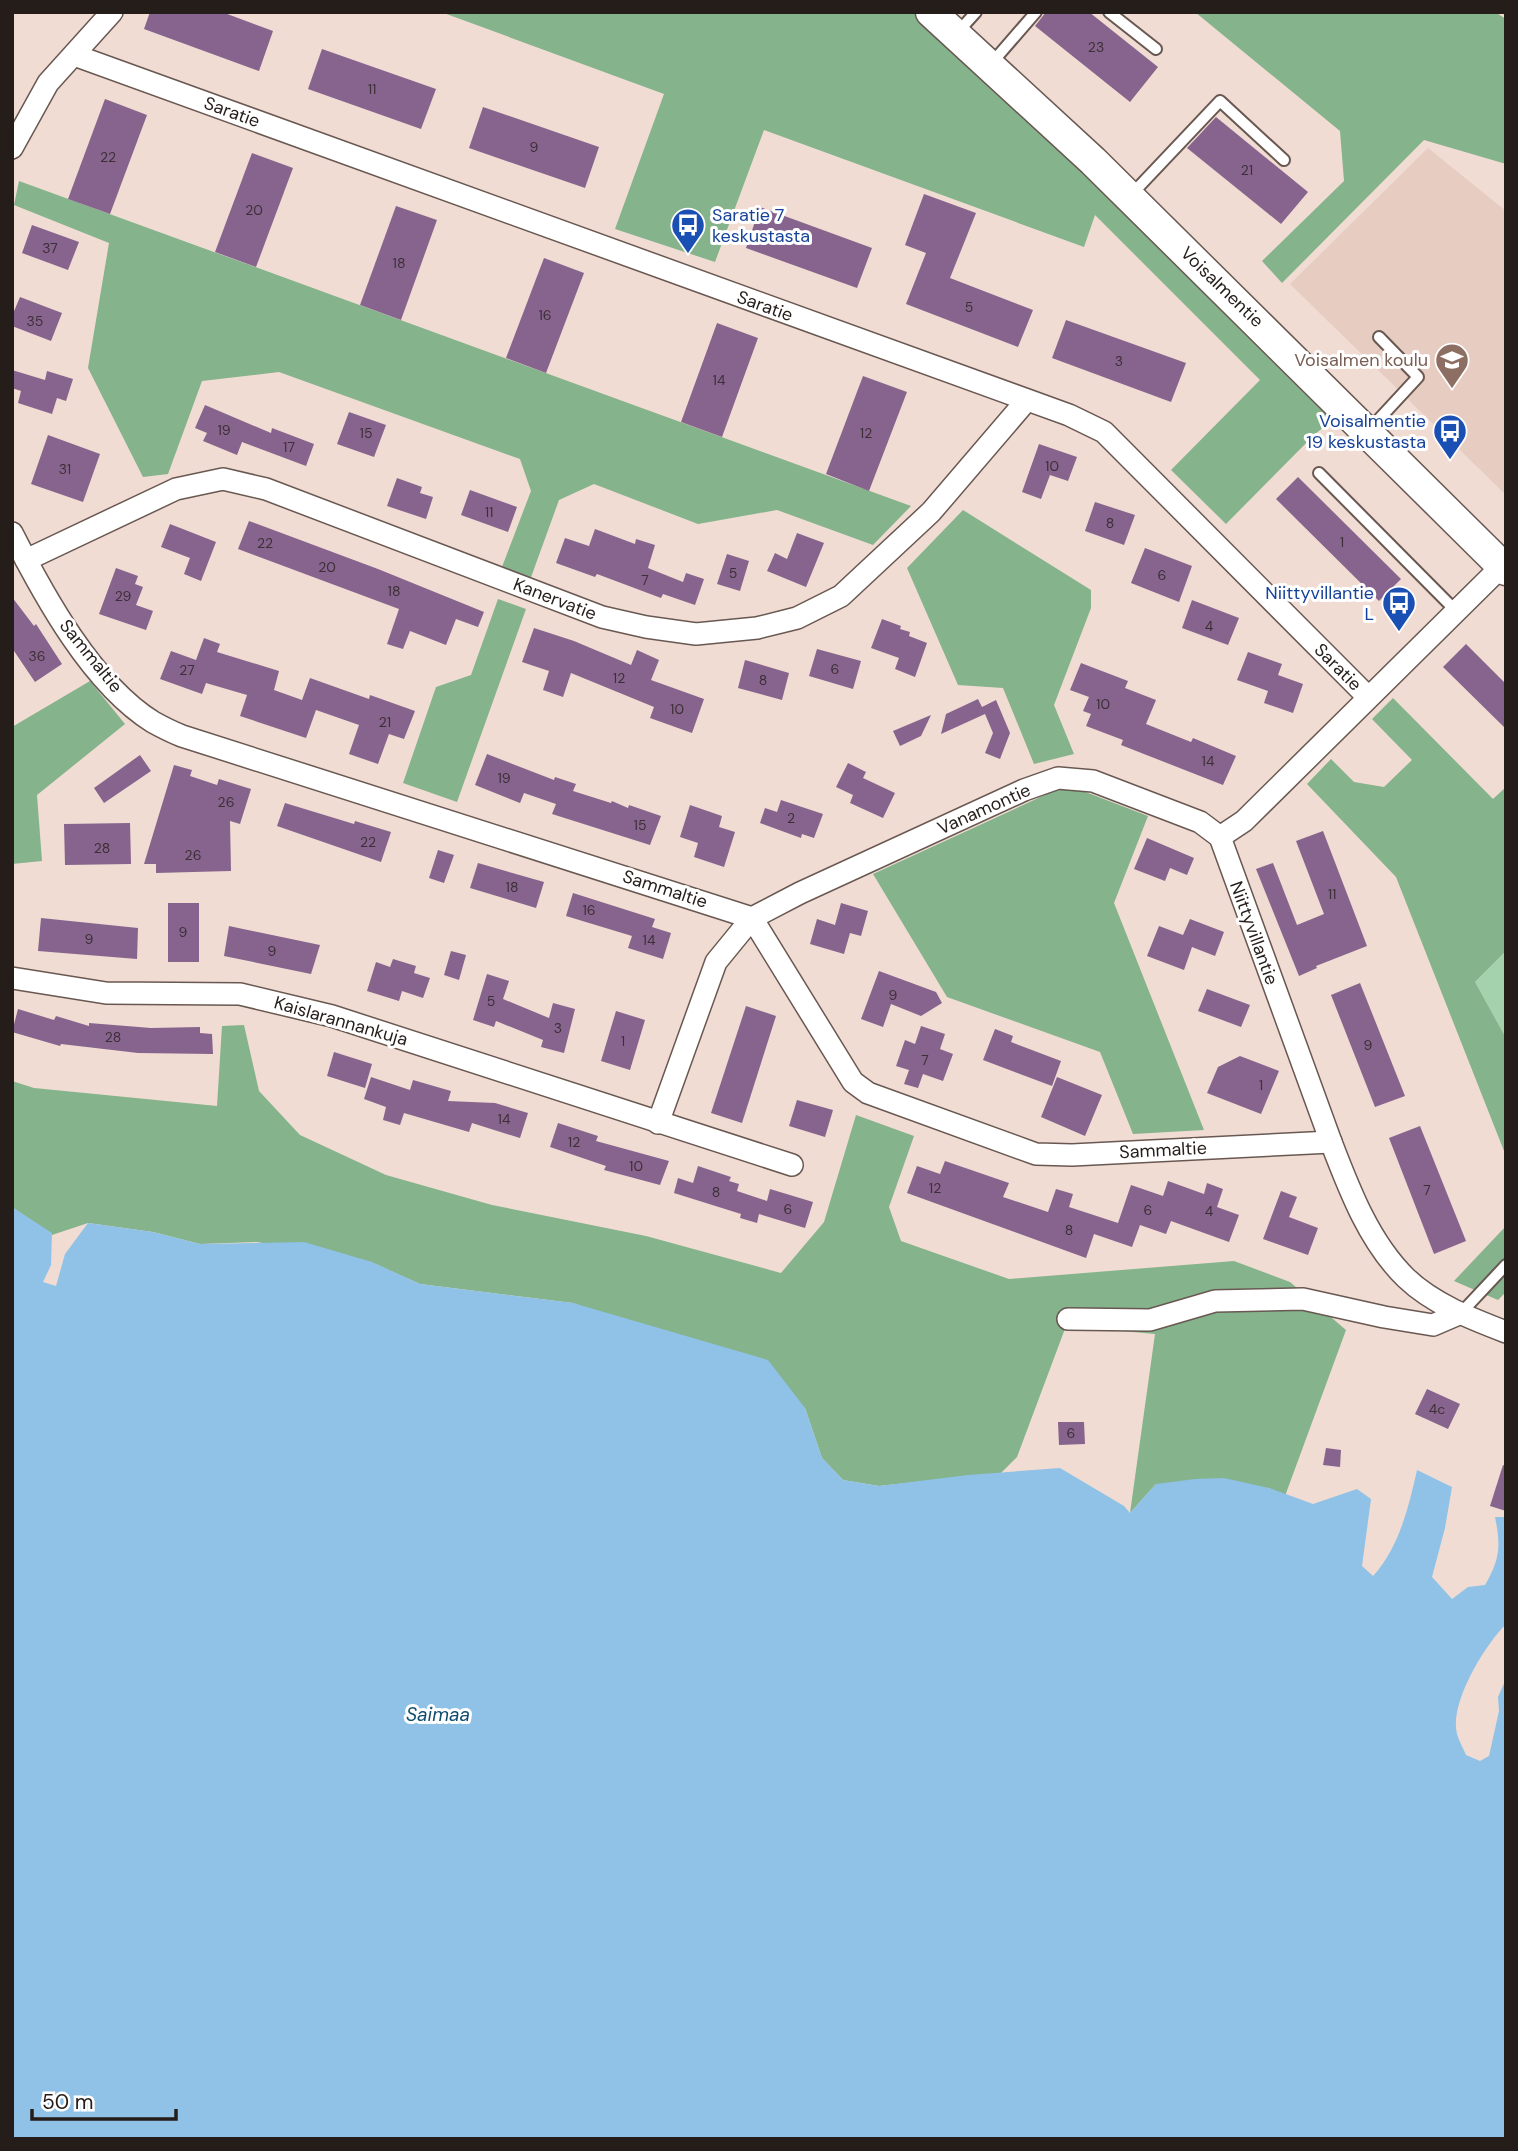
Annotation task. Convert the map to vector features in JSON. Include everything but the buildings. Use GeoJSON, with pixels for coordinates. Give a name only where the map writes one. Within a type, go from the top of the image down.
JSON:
{"type":"FeatureCollection","features":[{"type":"Feature","properties":{"kind":"street"},"geometry":{"type":"LineString","coordinates":[[12,148],[48,83],[112,12]]}},
{"type":"Feature","properties":{"kind":"street","name":"Voisalmentie"},"geometry":{"type":"LineString","coordinates":[[931,12],[1129,197],[1504,568]]}},
{"type":"Feature","properties":{"kind":"street","name":"Saratie"},"geometry":{"type":"LineString","coordinates":[[74,55],[1069,415],[1104,432],[1368,697]]}},
{"type":"Feature","properties":{"kind":"street","name":"Kanervatie"},"geometry":{"type":"LineString","coordinates":[[26,560],[176,489],[223,479],[266,489],[602,617],[696,634],[757,628],[797,618],[841,596],[931,512],[1026,401]]}},
{"type":"Feature","properties":{"kind":"street","name":"Sammaltie"},"geometry":{"type":"LineString","coordinates":[[12,533],[45,596],[102,675],[152,721],[182,736],[752,918],[853,1082],[868,1093],[1037,1154],[1072,1155],[1331,1142]]}},
{"type":"Feature","properties":{"kind":"street"},"geometry":{"type":"LineString","coordinates":[[1220,837],[1244,821],[1456,611],[1504,568]]}},
{"type":"Feature","properties":{"kind":"street","name":"Vanamontie"},"geometry":{"type":"LineString","coordinates":[[752,918],[800,892],[1024,790],[1058,778],[1093,780],[1200,822],[1220,837]]}},
{"type":"Feature","properties":{"kind":"street","name":"Niittyvillantie"},"geometry":{"type":"LineString","coordinates":[[1220,837],[1350,1191],[1386,1254],[1407,1278],[1433,1297],[1461,1313],[1506,1332]]}},
{"type":"Feature","properties":{"kind":"street"},"geometry":{"type":"LineString","coordinates":[[658,1123],[716,962],[752,918]]}},
{"type":"Feature","properties":{"kind":"street","name":"Kaislarannankuja"},"geometry":{"type":"LineString","coordinates":[[12,978],[106,993],[240,994],[332,1016],[792,1165]]}},
{"type":"Feature","properties":{"kind":"street"},"geometry":{"type":"LineString","coordinates":[[1068,1319],[1150,1320],[1215,1301],[1290,1299],[1303,1299],[1433,1325],[1461,1313]]}},
{"type":"Feature","properties":{"kind":"lane"},"geometry":{"type":"LineString","coordinates":[[956,34],[976,12]]}},
{"type":"Feature","properties":{"kind":"lane"},"geometry":{"type":"LineString","coordinates":[[990,65],[1036,12]]}},
{"type":"Feature","properties":{"kind":"lane"},"geometry":{"type":"LineString","coordinates":[[1109,12],[1156,49]]}},
{"type":"Feature","properties":{"kind":"lane"},"geometry":{"type":"LineString","coordinates":[[1129,197],[1220,101],[1284,160]]}},
{"type":"Feature","properties":{"kind":"lane"},"geometry":{"type":"LineString","coordinates":[[1368,431],[1418,377],[1379,337]]}},
{"type":"Feature","properties":{"kind":"lane"},"geometry":{"type":"LineString","coordinates":[[1319,473],[1456,611]]}},
{"type":"Feature","properties":{"kind":"lane"},"geometry":{"type":"LineString","coordinates":[[1461,1313],[1506,1265]]}},
{"type":"Feature","properties":{"kind":"shaded area","name":"Voisalmen koulu"},"geometry":{"type":"Polygon","coordinates":[[[1428,148],[1506,211],[1506,495],[1290,284],[1428,148]]]}},
{"type":"Feature","properties":{"kind":"green space"},"geometry":{"type":"Polygon","coordinates":[[[441,12],[913,12],[1050,136],[1333,420],[1315,434],[1226,524],[1171,470],[1260,380],[1095,215],[1084,247],[764,130],[715,262],[615,229],[664,94],[441,12]]]}},
{"type":"Feature","properties":{"kind":"green space"},"geometry":{"type":"Polygon","coordinates":[[[1195,12],[1495,12],[1506,19],[1506,164],[1424,140],[1282,283],[1262,261],[1344,181],[1340,131],[1195,12]]]}},
{"type":"Feature","properties":{"kind":"green space"},"geometry":{"type":"Polygon","coordinates":[[[19,181],[911,506],[873,545],[777,510],[698,524],[594,484],[559,500],[530,580],[502,567],[531,491],[520,459],[279,372],[202,381],[168,474],[143,477],[88,368],[109,243],[14,205],[19,181]]]}},
{"type":"Feature","properties":{"kind":"green space"},"geometry":{"type":"Polygon","coordinates":[[[963,510],[1091,590],[1091,608],[1054,705],[1074,754],[1034,764],[1003,688],[958,685],[907,568],[963,510]]]}},
{"type":"Feature","properties":{"kind":"green space"},"geometry":{"type":"Polygon","coordinates":[[[498,599],[526,609],[457,802],[403,783],[436,687],[471,675],[498,599]]]}},
{"type":"Feature","properties":{"kind":"green space"},"geometry":{"type":"Polygon","coordinates":[[[90,681],[125,724],[37,795],[42,861],[12,864],[12,727],[90,681]]]}},
{"type":"Feature","properties":{"kind":"green space"},"geometry":{"type":"Polygon","coordinates":[[[1393,698],[1493,799],[1506,787],[1506,951],[1475,982],[1506,1038],[1506,1156],[1396,877],[1307,784],[1331,759],[1354,782],[1384,787],[1412,760],[1372,719],[1393,698]]]}},
{"type":"Feature","properties":{"kind":"green space"},"geometry":{"type":"Polygon","coordinates":[[[1058,789],[1083,791],[1148,816],[1114,903],[1204,1130],[1133,1134],[1100,1052],[947,997],[873,874],[1058,789]]]}},
{"type":"Feature","properties":{"kind":"green space"},"geometry":{"type":"Polygon","coordinates":[[[1506,951],[1506,1038],[1475,982],[1506,951]]]}},
{"type":"Feature","properties":{"kind":"green space"},"geometry":{"type":"Polygon","coordinates":[[[244,1025],[259,1091],[300,1135],[386,1175],[492,1205],[646,1236],[781,1273],[824,1222],[856,1115],[914,1136],[889,1207],[901,1241],[1009,1279],[1234,1261],[1290,1282],[1346,1330],[1285,1496],[1269,1488],[1156,1484],[1130,1513],[1155,1334],[1066,1326],[1017,1457],[1001,1473],[879,1486],[843,1480],[822,1458],[805,1408],[573,1303],[420,1284],[371,1262],[257,1242],[200,1244],[153,1232],[88,1223],[52,1235],[12,1207],[12,1081],[34,1088],[217,1106],[222,1026],[244,1025]]]}},
{"type":"Feature","properties":{"kind":"green space"},"geometry":{"type":"Polygon","coordinates":[[[1506,1226],[1506,1292],[1498,1300],[1454,1281],[1506,1226]]]}},
{"type":"Feature","properties":{"kind":"water","name":"Saimaa"},"geometry":{"type":"Polygon","coordinates":[[[12,1207],[52,1233],[51,1265],[43,1282],[56,1286],[65,1254],[88,1223],[153,1232],[200,1244],[304,1242],[372,1262],[420,1284],[573,1303],[768,1360],[805,1408],[822,1458],[843,1480],[879,1486],[968,1475],[1060,1468],[1124,1506],[1130,1513],[1156,1484],[1195,1479],[1224,1478],[1269,1488],[1313,1504],[1357,1489],[1371,1499],[1362,1566],[1373,1576],[1396,1540],[1417,1470],[1452,1487],[1432,1577],[1452,1599],[1468,1587],[1485,1585],[1498,1552],[1495,1517],[1506,1517],[1506,1624],[1488,1646],[1471,1675],[1463,1691],[1456,1721],[1457,1734],[1466,1755],[1480,1761],[1489,1756],[1499,1711],[1498,1697],[1506,1679],[1506,2139],[12,2139],[12,1207]]]}},
{"type":"Feature","properties":{"kind":"place","name":"Saratie 7 keskustasta"},"geometry":{"type":"Point","coordinates":[688,255]}},
{"type":"Feature","properties":{"kind":"place","name":"Voisalmen koulu"},"geometry":{"type":"Point","coordinates":[1452,390]}},
{"type":"Feature","properties":{"kind":"place","name":"Voisalmentie 19 keskustasta"},"geometry":{"type":"Point","coordinates":[1450,461]}},
{"type":"Feature","properties":{"kind":"place","name":"Niittyvillantie L"},"geometry":{"type":"Point","coordinates":[1399,633]}}]}
